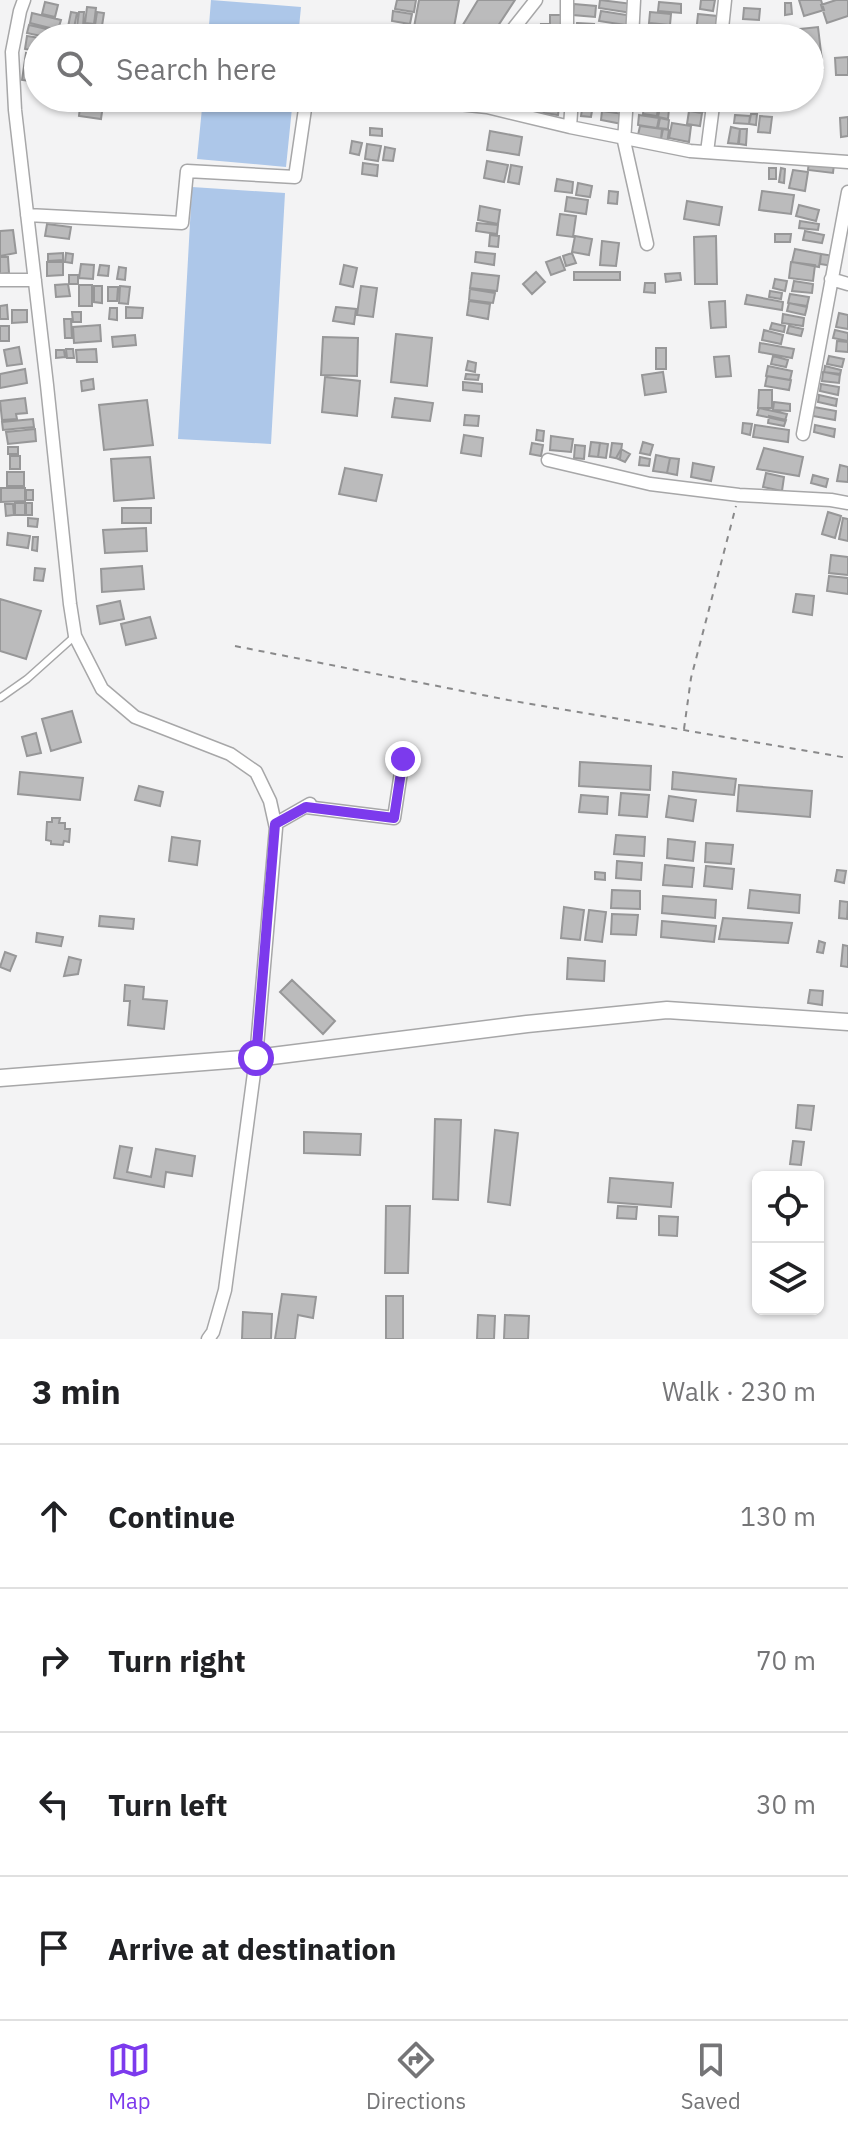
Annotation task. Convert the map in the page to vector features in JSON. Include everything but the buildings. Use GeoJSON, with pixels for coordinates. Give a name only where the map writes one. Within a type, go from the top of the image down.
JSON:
{"type":"FeatureCollection","features":[{"type":"Feature","properties":{"kind":"street"},"geometry":{"type":"LineString","coordinates":[[24,0],[12,52],[15,110],[75,636],[102,689],[135,717],[230,754],[256,772],[270,801],[275,824],[256,1058],[225,1290],[213,1332],[208,1339]]}},
{"type":"Feature","properties":{"kind":"street"},"geometry":{"type":"LineString","coordinates":[[517,24],[536,0]]}},
{"type":"Feature","properties":{"kind":"street"},"geometry":{"type":"LineString","coordinates":[[567,0],[567,24]]}},
{"type":"Feature","properties":{"kind":"street"},"geometry":{"type":"LineString","coordinates":[[633,24],[634,0]]}},
{"type":"Feature","properties":{"kind":"street"},"geometry":{"type":"LineString","coordinates":[[722,24],[725,0]]}},
{"type":"Feature","properties":{"kind":"street"},"geometry":{"type":"LineString","coordinates":[[27,215],[182,223],[187,171],[295,177],[305,112]]}},
{"type":"Feature","properties":{"kind":"street"},"geometry":{"type":"LineString","coordinates":[[518,112],[570,127],[690,151],[848,162]]}},
{"type":"Feature","properties":{"kind":"street"},"geometry":{"type":"LineString","coordinates":[[570,127],[571,112]]}},
{"type":"Feature","properties":{"kind":"street"},"geometry":{"type":"LineString","coordinates":[[626,112],[624,138],[647,244]]}},
{"type":"Feature","properties":{"kind":"street"},"geometry":{"type":"LineString","coordinates":[[707,152],[712,112]]}},
{"type":"Feature","properties":{"kind":"street"},"geometry":{"type":"LineString","coordinates":[[803,434],[848,192]]}},
{"type":"Feature","properties":{"kind":"street"},"geometry":{"type":"LineString","coordinates":[[831,279],[848,284]]}},
{"type":"Feature","properties":{"kind":"street"},"geometry":{"type":"LineString","coordinates":[[0,280],[35,280]]}},
{"type":"Feature","properties":{"kind":"street"},"geometry":{"type":"LineString","coordinates":[[548,460],[650,484],[739,495],[848,503]]}},
{"type":"Feature","properties":{"kind":"street"},"geometry":{"type":"LineString","coordinates":[[275,824],[308,806],[394,818],[403,759]]}},
{"type":"Feature","properties":{"kind":"street"},"geometry":{"type":"LineString","coordinates":[[0,1078],[256,1058],[667,1010],[848,1022]]}},
{"type":"Feature","properties":{"kind":"lane"},"geometry":{"type":"LineString","coordinates":[[0,698],[27,679],[75,636]]}},
{"type":"Feature","properties":{"kind":"path"},"geometry":{"type":"LineString","coordinates":[[684,731],[691,678],[739,495]]}},
{"type":"Feature","properties":{"kind":"path"},"geometry":{"type":"LineString","coordinates":[[235,646],[508,700],[848,758]]}},
{"type":"Feature","properties":{"kind":"water"},"geometry":{"type":"Polygon","coordinates":[[[211,0],[301,7],[299,24],[209,24],[211,0]]]}},
{"type":"Feature","properties":{"kind":"water"},"geometry":{"type":"Polygon","coordinates":[[[202,112],[292,112],[286,167],[197,159],[202,112]]]}},
{"type":"Feature","properties":{"kind":"water"},"geometry":{"type":"Polygon","coordinates":[[[192,187],[285,193],[271,444],[178,439],[192,187]]]}},
{"type":"Feature","properties":{"kind":"route"},"geometry":{"type":"LineString","coordinates":[[256,1058],[275,824],[306,807],[394,818],[403,759]]}}]}
